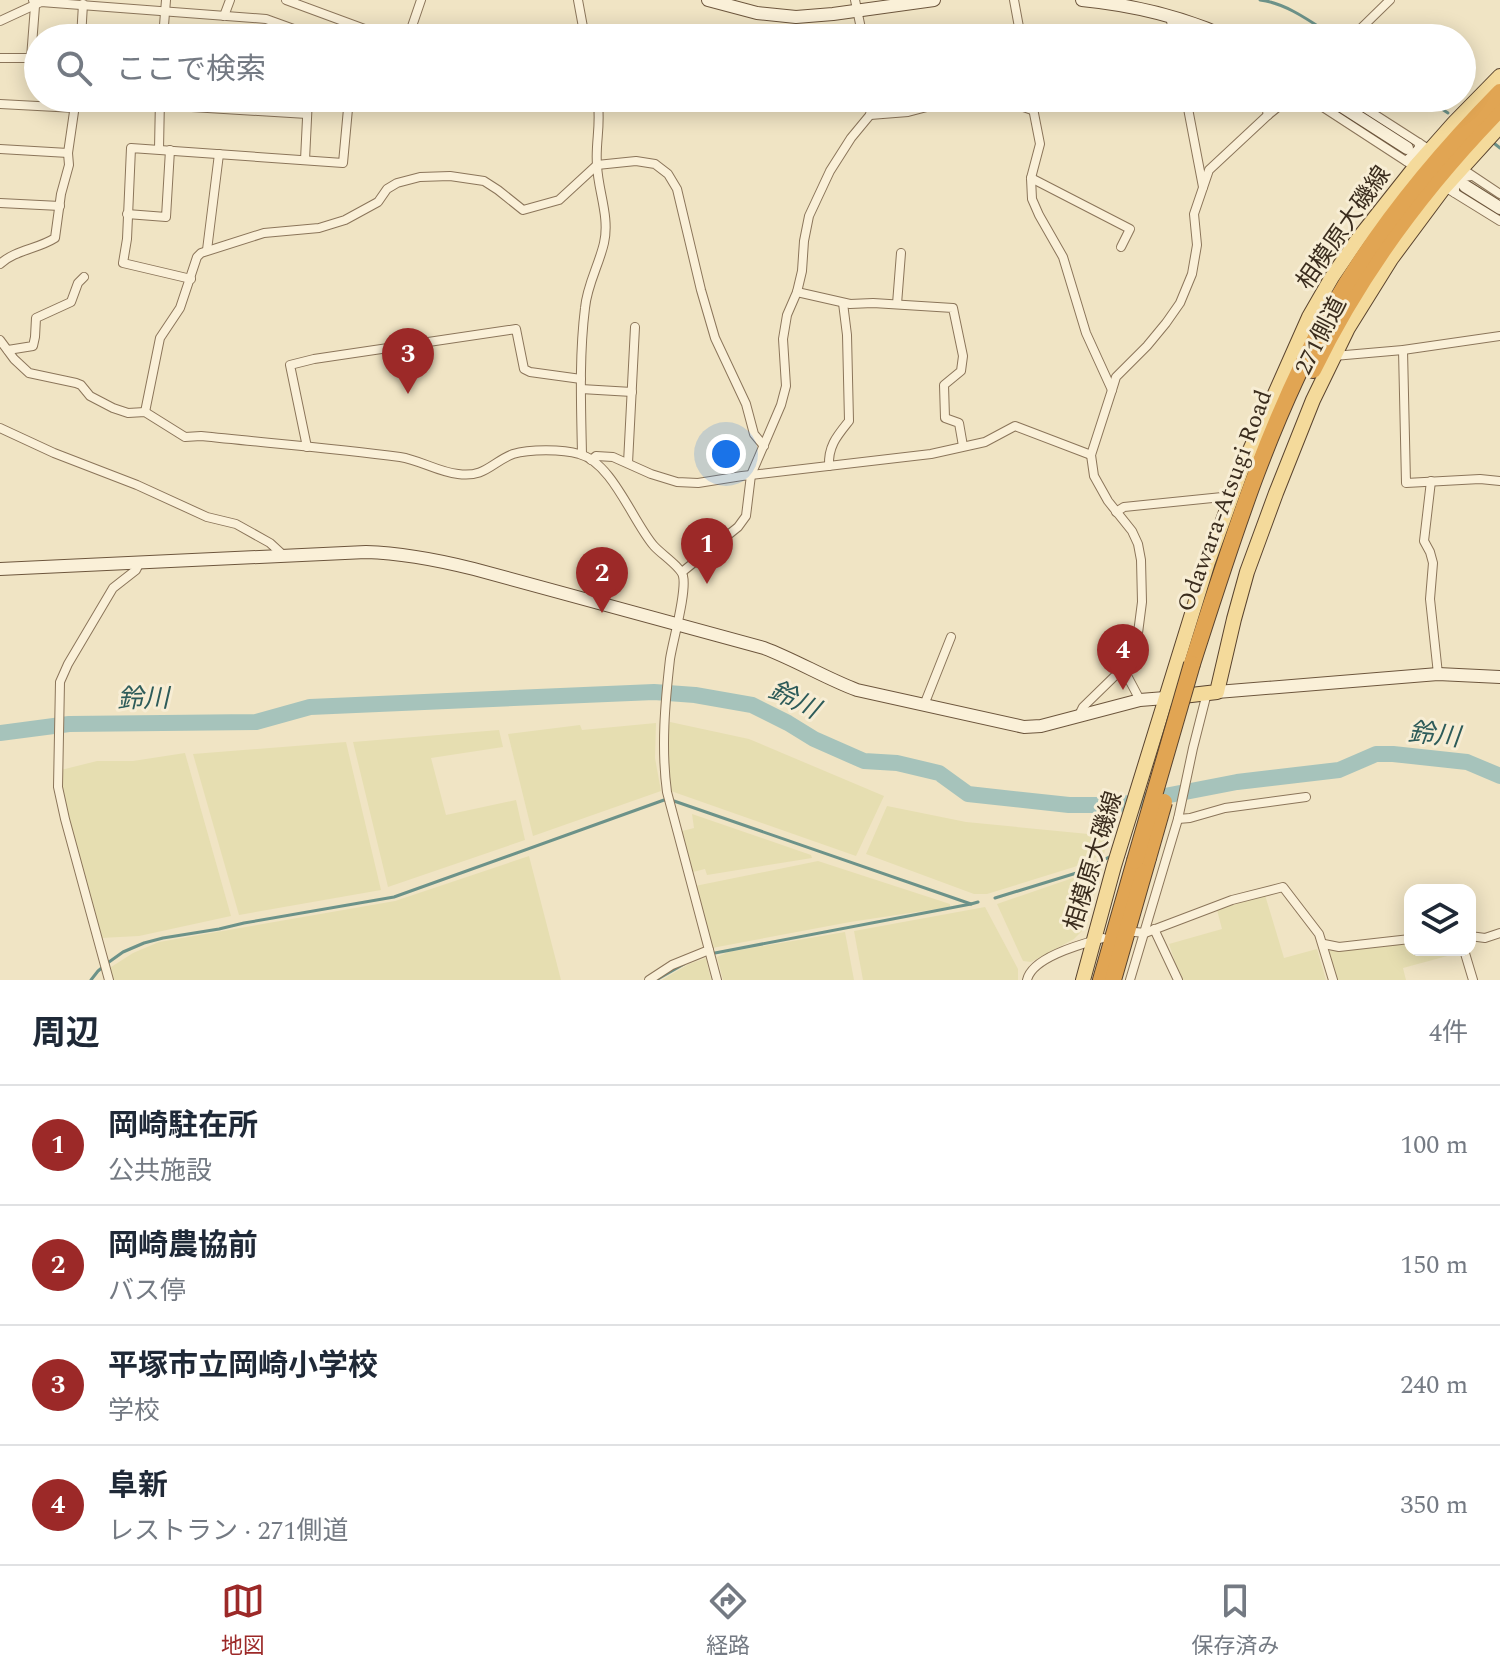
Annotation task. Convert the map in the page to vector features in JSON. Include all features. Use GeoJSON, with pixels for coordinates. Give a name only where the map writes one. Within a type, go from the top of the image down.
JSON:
{"type":"FeatureCollection","features":[{"type":"Feature","properties":{"kind":"highway","name":"Odawara-Atsugi Road"},"geometry":{"type":"LineString","coordinates":[[1101,980],[1141,860],[1255,476],[1282,410],[1332,307],[1370,247],[1423,177],[1500,92]]}},
{"type":"Feature","properties":{"kind":"highway","name":"Odawara-Atsugi Road"},"geometry":{"type":"LineString","coordinates":[[1197,665],[1291,414],[1344,311],[1380,253],[1431,185],[1500,109]]}},
{"type":"Feature","properties":{"kind":"highway","name":"Odawara-Atsugi Road"},"geometry":{"type":"LineString","coordinates":[[1113,980],[1141,860]]}},
{"type":"Feature","properties":{"kind":"main road","name":"相模原大磯線"},"geometry":{"type":"LineString","coordinates":[[1476,98],[1500,76]]}},
{"type":"Feature","properties":{"kind":"main road","name":"相模原大磯線"},"geometry":{"type":"LineString","coordinates":[[1083,980],[1098,939],[1114,866],[1165,698],[1242,468],[1309,317],[1332,277],[1415,154],[1461,112]]}},
{"type":"Feature","properties":{"kind":"main road","name":"271側道"},"geometry":{"type":"LineString","coordinates":[[1212,692],[1252,559],[1307,413],[1334,356],[1368,294],[1500,126]]}},
{"type":"Feature","properties":{"kind":"main road"},"geometry":{"type":"LineString","coordinates":[[1165,698],[1212,692]]}},
{"type":"Feature","properties":{"kind":"street"},"geometry":{"type":"LineString","coordinates":[[164,24],[166,0]]}},
{"type":"Feature","properties":{"kind":"street"},"geometry":{"type":"LineString","coordinates":[[224,16],[230,0]]}},
{"type":"Feature","properties":{"kind":"street"},"geometry":{"type":"LineString","coordinates":[[286,0],[351,24]]}},
{"type":"Feature","properties":{"kind":"street"},"geometry":{"type":"LineString","coordinates":[[413,24],[421,0]]}},
{"type":"Feature","properties":{"kind":"street"},"geometry":{"type":"LineString","coordinates":[[578,0],[580,24]]}},
{"type":"Feature","properties":{"kind":"street"},"geometry":{"type":"LineString","coordinates":[[708,0],[757,13],[796,17],[833,14],[856,5],[934,0]]}},
{"type":"Feature","properties":{"kind":"street"},"geometry":{"type":"LineString","coordinates":[[1014,0],[1018,24]]}},
{"type":"Feature","properties":{"kind":"street"},"geometry":{"type":"LineString","coordinates":[[1082,0],[1122,4],[1196,24]]}},
{"type":"Feature","properties":{"kind":"street"},"geometry":{"type":"LineString","coordinates":[[1365,24],[1390,0]]}},
{"type":"Feature","properties":{"kind":"street"},"geometry":{"type":"LineString","coordinates":[[0,21],[41,2],[266,19],[280,24]]}},
{"type":"Feature","properties":{"kind":"street"},"geometry":{"type":"LineString","coordinates":[[33,24],[34,3]]}},
{"type":"Feature","properties":{"kind":"street"},"geometry":{"type":"LineString","coordinates":[[82,24],[83,4]]}},
{"type":"Feature","properties":{"kind":"street"},"geometry":{"type":"LineString","coordinates":[[1170,15],[1172,24]]}},
{"type":"Feature","properties":{"kind":"street"},"geometry":{"type":"LineString","coordinates":[[0,58],[24,58]]}},
{"type":"Feature","properties":{"kind":"street"},"geometry":{"type":"LineString","coordinates":[[0,104],[24,104]]}},
{"type":"Feature","properties":{"kind":"street"},"geometry":{"type":"LineString","coordinates":[[0,264],[55,238],[69,165],[75,112]]}},
{"type":"Feature","properties":{"kind":"street"},"geometry":{"type":"LineString","coordinates":[[159,149],[160,112]]}},
{"type":"Feature","properties":{"kind":"street"},"geometry":{"type":"LineString","coordinates":[[282,112],[307,114],[305,160]]}},
{"type":"Feature","properties":{"kind":"street"},"geometry":{"type":"LineString","coordinates":[[191,279],[123,263],[131,148],[343,163],[348,112]]}},
{"type":"Feature","properties":{"kind":"street"},"geometry":{"type":"LineString","coordinates":[[598,112],[597,165],[605,220],[604,243],[584,310],[581,389],[587,457],[609,476],[653,544],[682,572],[684,584],[670,658],[663,751],[667,792],[717,980]]}},
{"type":"Feature","properties":{"kind":"street"},"geometry":{"type":"LineString","coordinates":[[682,572],[738,527],[746,516],[751,475],[786,386],[783,339],[787,315],[802,271],[809,216],[830,171],[871,112]]}},
{"type":"Feature","properties":{"kind":"street"},"geometry":{"type":"LineString","coordinates":[[870,115],[908,112]]}},
{"type":"Feature","properties":{"kind":"street"},"geometry":{"type":"LineString","coordinates":[[1032,112],[1040,144],[1031,178],[1032,199],[1063,257],[1086,333],[1112,390]]}},
{"type":"Feature","properties":{"kind":"street"},"geometry":{"type":"LineString","coordinates":[[1189,112],[1203,187]]}},
{"type":"Feature","properties":{"kind":"street"},"geometry":{"type":"LineString","coordinates":[[1079,715],[1083,707],[1123,668],[1138,633],[1142,602],[1138,544],[1132,531],[1100,489],[1094,476],[1091,455],[1116,377],[1147,346],[1180,303],[1192,274],[1197,245],[1194,214],[1209,170],[1272,112]]}},
{"type":"Feature","properties":{"kind":"street"},"geometry":{"type":"LineString","coordinates":[[1336,112],[1415,154]]}},
{"type":"Feature","properties":{"kind":"street"},"geometry":{"type":"LineString","coordinates":[[1350,112],[1415,154]]}},
{"type":"Feature","properties":{"kind":"street"},"geometry":{"type":"LineString","coordinates":[[1366,112],[1415,154]]}},
{"type":"Feature","properties":{"kind":"street"},"geometry":{"type":"LineString","coordinates":[[0,149],[68,153]]}},
{"type":"Feature","properties":{"kind":"street"},"geometry":{"type":"LineString","coordinates":[[127,214],[166,217],[170,150]]}},
{"type":"Feature","properties":{"kind":"street"},"geometry":{"type":"LineString","coordinates":[[207,250],[219,154]]}},
{"type":"Feature","properties":{"kind":"street"},"geometry":{"type":"LineString","coordinates":[[145,412],[160,338],[180,308],[197,257],[207,250],[264,233],[319,228],[345,220],[378,202],[387,189],[397,183],[420,177],[450,176],[484,181],[523,210],[559,200],[597,165],[636,161],[655,164],[668,174],[677,189],[715,338],[746,404],[754,434],[764,446]]}},
{"type":"Feature","properties":{"kind":"street"},"geometry":{"type":"LineString","coordinates":[[1031,178],[1130,229],[1121,247]]}},
{"type":"Feature","properties":{"kind":"street"},"geometry":{"type":"LineString","coordinates":[[1459,182],[1500,194]]}},
{"type":"Feature","properties":{"kind":"street"},"geometry":{"type":"LineString","coordinates":[[1459,182],[1500,208]]}},
{"type":"Feature","properties":{"kind":"street"},"geometry":{"type":"LineString","coordinates":[[1459,182],[1500,221]]}},
{"type":"Feature","properties":{"kind":"street"},"geometry":{"type":"LineString","coordinates":[[0,203],[60,206]]}},
{"type":"Feature","properties":{"kind":"street"},"geometry":{"type":"LineString","coordinates":[[897,304],[901,253]]}},
{"type":"Feature","properties":{"kind":"street"},"geometry":{"type":"LineString","coordinates":[[8,350],[33,346],[36,318],[71,302],[78,283],[84,277]]}},
{"type":"Feature","properties":{"kind":"street"},"geometry":{"type":"LineString","coordinates":[[797,292],[843,303],[953,308],[963,356],[961,371],[944,385],[944,407],[945,418],[959,423],[963,446]]}},
{"type":"Feature","properties":{"kind":"street"},"geometry":{"type":"LineString","coordinates":[[829,466],[833,441],[849,421],[843,303]]}},
{"type":"Feature","properties":{"kind":"street"},"geometry":{"type":"LineString","coordinates":[[628,463],[635,327]]}},
{"type":"Feature","properties":{"kind":"street"},"geometry":{"type":"LineString","coordinates":[[307,447],[290,365],[302,362],[516,329],[524,369],[581,379]]}},
{"type":"Feature","properties":{"kind":"street"},"geometry":{"type":"LineString","coordinates":[[1334,356],[1500,336]]}},
{"type":"Feature","properties":{"kind":"street"},"geometry":{"type":"LineString","coordinates":[[0,340],[29,373],[76,383],[90,396],[113,408],[128,413],[145,412],[185,437],[201,436],[403,458],[458,474],[489,470],[516,453],[560,451],[587,457],[613,457],[677,482],[698,483],[931,454],[985,442],[1015,426],[1091,455]]}},
{"type":"Feature","properties":{"kind":"street"},"geometry":{"type":"LineString","coordinates":[[1403,350],[1406,483],[1480,479],[1500,481]]}},
{"type":"Feature","properties":{"kind":"street"},"geometry":{"type":"LineString","coordinates":[[581,389],[632,392]]}},
{"type":"Feature","properties":{"kind":"street"},"geometry":{"type":"LineString","coordinates":[[0,428],[207,517],[236,524],[270,543],[283,555]]}},
{"type":"Feature","properties":{"kind":"street"},"geometry":{"type":"LineString","coordinates":[[1431,481],[1423,532],[1433,563],[1430,599],[1438,674]]}},
{"type":"Feature","properties":{"kind":"street"},"geometry":{"type":"LineString","coordinates":[[1116,512],[1124,507],[1232,496]]}},
{"type":"Feature","properties":{"kind":"street"},"geometry":{"type":"LineString","coordinates":[[0,569],[283,555],[399,553],[431,558],[764,648],[857,690],[1024,727],[1041,726],[1140,700],[1165,698]]}},
{"type":"Feature","properties":{"kind":"street"},"geometry":{"type":"LineString","coordinates":[[109,980],[58,787],[60,682],[113,588],[136,570],[140,562]]}},
{"type":"Feature","properties":{"kind":"street"},"geometry":{"type":"LineString","coordinates":[[924,705],[951,637]]}},
{"type":"Feature","properties":{"kind":"street"},"geometry":{"type":"LineString","coordinates":[[1123,668],[1140,700]]}},
{"type":"Feature","properties":{"kind":"street"},"geometry":{"type":"LineString","coordinates":[[1130,980],[1179,818],[1193,755],[1212,692],[1438,674],[1500,677]]}},
{"type":"Feature","properties":{"kind":"street"},"geometry":{"type":"LineString","coordinates":[[1179,818],[1306,797]]}},
{"type":"Feature","properties":{"kind":"street"},"geometry":{"type":"LineString","coordinates":[[1145,932],[1232,900],[1283,887],[1319,934],[1333,980]]}},
{"type":"Feature","properties":{"kind":"street"},"geometry":{"type":"LineString","coordinates":[[1145,932],[1178,980]]}},
{"type":"Feature","properties":{"kind":"street"},"geometry":{"type":"LineString","coordinates":[[1476,937],[1485,938],[1500,933]]}},
{"type":"Feature","properties":{"kind":"street"},"geometry":{"type":"LineString","coordinates":[[1027,980],[1029,972],[1037,964],[1098,939]]}},
{"type":"Feature","properties":{"kind":"street"},"geometry":{"type":"LineString","coordinates":[[1324,944],[1339,947],[1404,940]]}},
{"type":"Feature","properties":{"kind":"street"},"geometry":{"type":"LineString","coordinates":[[649,980],[672,965],[709,950]]}},
{"type":"Feature","properties":{"kind":"street"},"geometry":{"type":"LineString","coordinates":[[1466,956],[1473,980]]}},
{"type":"Feature","properties":{"kind":"shaded area"},"geometry":{"type":"Polygon","coordinates":[[[670,722],[749,739],[884,796],[856,856],[668,790],[667,737],[670,722]]]}},
{"type":"Feature","properties":{"kind":"shaded area"},"geometry":{"type":"Polygon","coordinates":[[[656,723],[655,758],[661,791],[533,836],[508,734],[580,725],[582,730],[656,723]]]}},
{"type":"Feature","properties":{"kind":"shaded area"},"geometry":{"type":"Polygon","coordinates":[[[499,730],[503,747],[431,758],[446,815],[516,800],[525,840],[388,887],[353,742],[499,730]]]}},
{"type":"Feature","properties":{"kind":"shaded area"},"geometry":{"type":"Polygon","coordinates":[[[346,742],[381,890],[239,915],[193,754],[346,742]]]}},
{"type":"Feature","properties":{"kind":"shaded area"},"geometry":{"type":"Polygon","coordinates":[[[185,753],[231,916],[139,936],[101,938],[63,806],[61,770],[97,761],[133,761],[185,753]]]}},
{"type":"Feature","properties":{"kind":"shaded area"},"geometry":{"type":"Polygon","coordinates":[[[887,806],[966,822],[1109,836],[1104,854],[1074,867],[987,894],[974,894],[866,854],[887,806]]]}},
{"type":"Feature","properties":{"kind":"shaded area"},"geometry":{"type":"Polygon","coordinates":[[[692,814],[811,855],[812,858],[707,875],[705,869],[693,872],[682,831],[694,828],[692,814]]]}},
{"type":"Feature","properties":{"kind":"shaded area"},"geometry":{"type":"Polygon","coordinates":[[[529,856],[561,980],[111,980],[108,969],[133,953],[159,942],[395,901],[529,856]]]}},
{"type":"Feature","properties":{"kind":"shaded area"},"geometry":{"type":"Polygon","coordinates":[[[818,861],[950,904],[950,907],[712,948],[695,886],[818,861]]]}},
{"type":"Feature","properties":{"kind":"shaded area"},"geometry":{"type":"Polygon","coordinates":[[[1102,868],[1082,931],[1074,939],[1031,962],[1023,961],[997,904],[1102,868]]]}},
{"type":"Feature","properties":{"kind":"shaded area"},"geometry":{"type":"Polygon","coordinates":[[[1265,895],[1284,958],[1317,949],[1326,980],[1181,980],[1169,944],[1222,929],[1217,910],[1265,895]]]}},
{"type":"Feature","properties":{"kind":"shaded area"},"geometry":{"type":"Polygon","coordinates":[[[985,907],[1018,969],[1018,980],[863,980],[854,931],[985,907]]]}},
{"type":"Feature","properties":{"kind":"shaded area"},"geometry":{"type":"Polygon","coordinates":[[[845,932],[854,980],[723,980],[717,957],[728,952],[845,932]]]}},
{"type":"Feature","properties":{"kind":"shaded area"},"geometry":{"type":"Polygon","coordinates":[[[1404,944],[1404,956],[1447,956],[1403,968],[1406,980],[1336,980],[1327,951],[1404,944]]]}},
{"type":"Feature","properties":{"kind":"shaded area"},"geometry":{"type":"Polygon","coordinates":[[[706,958],[711,980],[662,980],[689,964],[706,958]]]}},
{"type":"Feature","properties":{"kind":"waterway"},"geometry":{"type":"LineString","coordinates":[[1260,0],[1290,10],[1314,24]]}},
{"type":"Feature","properties":{"kind":"waterway"},"geometry":{"type":"LineString","coordinates":[[1495,144],[1500,148]]}},
{"type":"Feature","properties":{"kind":"waterway","name":"鈴川"},"geometry":{"type":"LineString","coordinates":[[0,733],[69,724],[256,722],[310,707],[654,692],[695,695],[752,705],[814,739],[864,761],[897,763],[939,773],[968,794],[1069,805],[1118,805],[1237,782],[1339,770],[1376,754],[1467,762],[1500,776]]}},
{"type":"Feature","properties":{"kind":"waterway"},"geometry":{"type":"LineString","coordinates":[[91,980],[123,952],[144,943],[394,897],[664,800],[971,904],[978,902]]}},
{"type":"Feature","properties":{"kind":"waterway"},"geometry":{"type":"LineString","coordinates":[[995,898],[1083,871],[1111,856]]}},
{"type":"Feature","properties":{"kind":"waterway"},"geometry":{"type":"LineString","coordinates":[[715,953],[971,904]]}},
{"type":"Feature","properties":{"kind":"waterway"},"geometry":{"type":"LineString","coordinates":[[656,980],[684,964]]}},
{"type":"Feature","properties":{"kind":"place","name":"平塚市立岡崎小学校"},"geometry":{"type":"Point","coordinates":[408,394]}},
{"type":"Feature","properties":{"kind":"place","name":"岡崎駐在所"},"geometry":{"type":"Point","coordinates":[707,584]}},
{"type":"Feature","properties":{"kind":"place","name":"岡崎農協前"},"geometry":{"type":"Point","coordinates":[602,613]}},
{"type":"Feature","properties":{"kind":"place","name":"阜新"},"geometry":{"type":"Point","coordinates":[1123,690]}}]}
